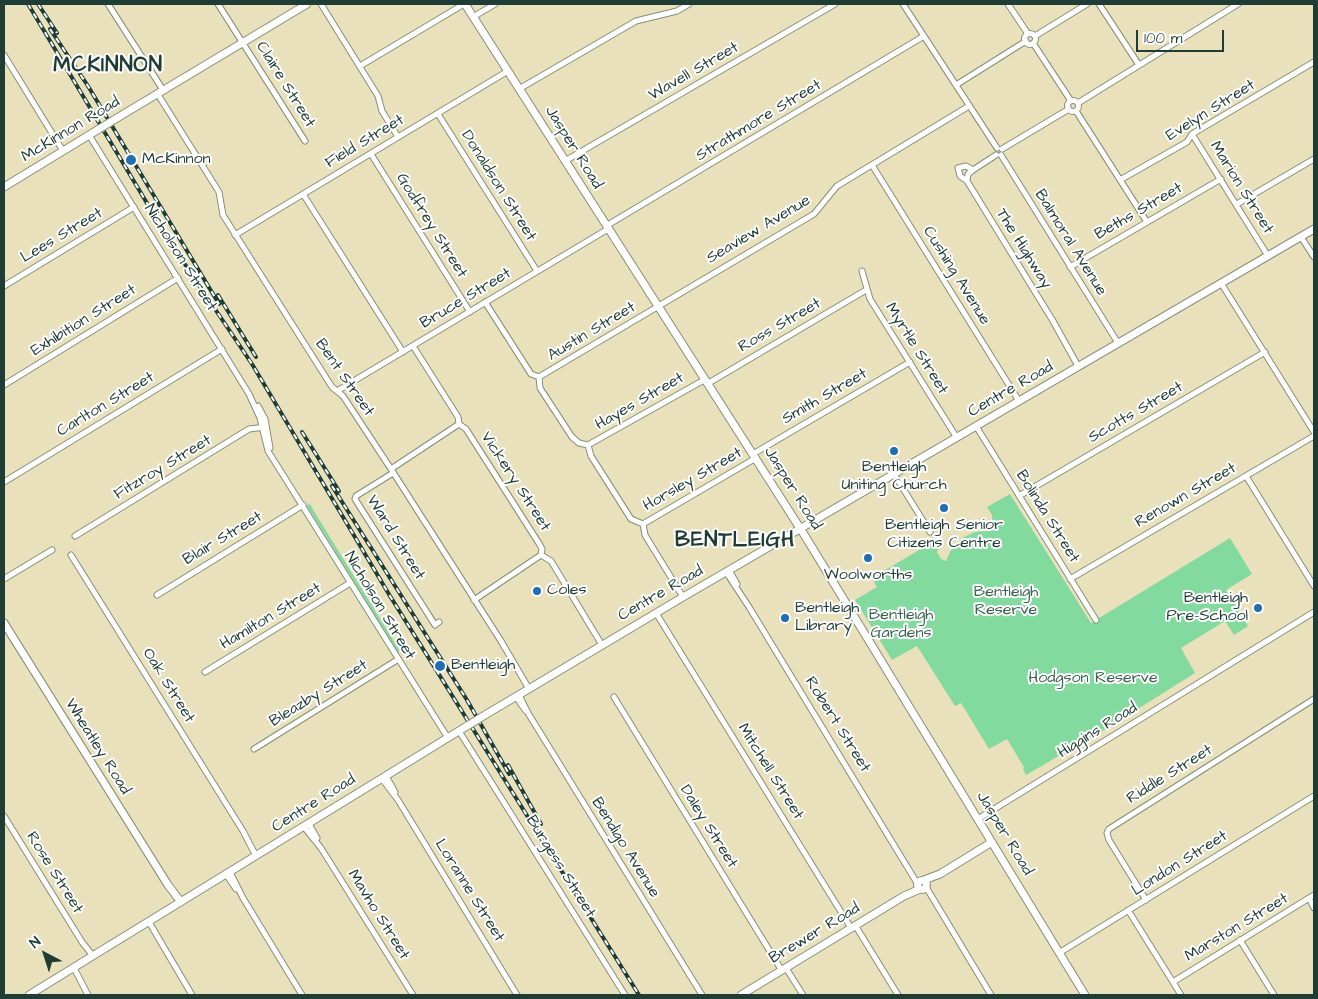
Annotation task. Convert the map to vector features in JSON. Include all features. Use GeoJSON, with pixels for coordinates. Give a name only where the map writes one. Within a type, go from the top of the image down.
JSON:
{"type":"FeatureCollection","features":[{"type":"Feature","properties":{"kind":"main road","name":"McKinnon Road"},"geometry":{"type":"LineString","coordinates":[[4,187],[307,4]]}},
{"type":"Feature","properties":{"kind":"main road","name":"Jasper Road"},"geometry":{"type":"LineString","coordinates":[[464,4],[801,528],[1085,995]]}},
{"type":"Feature","properties":{"kind":"main road","name":"Centre Road"},"geometry":{"type":"LineString","coordinates":[[29,995],[485,715],[657,612],[1314,229]]}},
{"type":"Feature","properties":{"kind":"main road","name":"Wheatley Road"},"geometry":{"type":"LineString","coordinates":[[4,623],[179,903]]}},
{"type":"Feature","properties":{"kind":"main road","name":"Brewer Road"},"geometry":{"type":"LineString","coordinates":[[741,995],[992,842]]}},
{"type":"Feature","properties":{"kind":"street","name":"Bent Street"},"geometry":{"type":"LineString","coordinates":[[108,4],[219,192],[222,213],[337,391],[343,396],[392,471],[530,688]]}},
{"type":"Feature","properties":{"kind":"street","name":"Claire Street"},"geometry":{"type":"LineString","coordinates":[[218,4],[304,141]]}},
{"type":"Feature","properties":{"kind":"street"},"geometry":{"type":"LineString","coordinates":[[321,4],[360,66],[398,137]]}},
{"type":"Feature","properties":{"kind":"street"},"geometry":{"type":"LineString","coordinates":[[360,66],[464,4]]}},
{"type":"Feature","properties":{"kind":"street"},"geometry":{"type":"LineString","coordinates":[[473,17],[495,4]]}},
{"type":"Feature","properties":{"kind":"street"},"geometry":{"type":"LineString","coordinates":[[519,89],[636,21],[677,11],[689,4]]}},
{"type":"Feature","properties":{"kind":"street","name":"Wavell Street"},"geometry":{"type":"LineString","coordinates":[[565,161],[835,4]]}},
{"type":"Feature","properties":{"kind":"street","name":"Balmoral Avenue"},"geometry":{"type":"LineString","coordinates":[[903,4],[999,152],[1118,343]]}},
{"type":"Feature","properties":{"kind":"street"},"geometry":{"type":"LineString","coordinates":[[1008,4],[1028,34],[1035,36]]}},
{"type":"Feature","properties":{"kind":"street"},"geometry":{"type":"LineString","coordinates":[[1069,109],[1070,101],[1033,43],[1035,36],[1087,4]]}},
{"type":"Feature","properties":{"kind":"street"},"geometry":{"type":"LineString","coordinates":[[1099,4],[1139,65]]}},
{"type":"Feature","properties":{"kind":"street"},"geometry":{"type":"LineString","coordinates":[[1147,222],[1076,110],[1078,103],[1238,4]]}},
{"type":"Feature","properties":{"kind":"street"},"geometry":{"type":"LineString","coordinates":[[1026,42],[1028,34]]}},
{"type":"Feature","properties":{"kind":"street","name":"Strathmore Street"},"geometry":{"type":"LineString","coordinates":[[607,227],[924,36]]}},
{"type":"Feature","properties":{"kind":"street"},"geometry":{"type":"LineString","coordinates":[[956,85],[1026,42],[1033,43]]}},
{"type":"Feature","properties":{"kind":"street"},"geometry":{"type":"LineString","coordinates":[[4,55],[63,151]]}},
{"type":"Feature","properties":{"kind":"street","name":"Evelyn Street"},"geometry":{"type":"LineString","coordinates":[[1120,180],[1187,142],[1192,134],[1314,62]]}},
{"type":"Feature","properties":{"kind":"street","name":"Field Street"},"geometry":{"type":"LineString","coordinates":[[235,234],[508,71]]}},
{"type":"Feature","properties":{"kind":"street"},"geometry":{"type":"LineString","coordinates":[[1070,101],[1078,103]]}},
{"type":"Feature","properties":{"kind":"street","name":"Seaview Avenue"},"geometry":{"type":"LineString","coordinates":[[658,306],[814,214],[837,186],[969,106]]}},
{"type":"Feature","properties":{"kind":"street"},"geometry":{"type":"LineString","coordinates":[[972,170],[966,166],[958,168],[960,176],[967,181],[968,174],[972,170],[999,152],[1069,109],[1076,110]]}},
{"type":"Feature","properties":{"kind":"street","name":"Donaldson Street"},"geometry":{"type":"LineString","coordinates":[[438,114],[537,271]]}},
{"type":"Feature","properties":{"kind":"street","name":"Marion Street"},"geometry":{"type":"LineString","coordinates":[[1192,134],[1268,256]]}},
{"type":"Feature","properties":{"kind":"street","name":"Nicholson Street"},"geometry":{"type":"LineString","coordinates":[[89,135],[260,408],[274,458],[446,739]]}},
{"type":"Feature","properties":{"kind":"street","name":"Godfrey Street"},"geometry":{"type":"LineString","coordinates":[[371,154],[470,312]]}},
{"type":"Feature","properties":{"kind":"street"},"geometry":{"type":"LineString","coordinates":[[1237,204],[1314,159]]}},
{"type":"Feature","properties":{"kind":"street","name":"Cushing Avenue"},"geometry":{"type":"LineString","coordinates":[[872,165],[1019,401]]}},
{"type":"Feature","properties":{"kind":"street","name":"Beths Street"},"geometry":{"type":"LineString","coordinates":[[1070,267],[1221,179]]}},
{"type":"Feature","properties":{"kind":"street","name":"The Highway"},"geometry":{"type":"LineString","coordinates":[[967,181],[1078,366]]}},
{"type":"Feature","properties":{"kind":"street"},"geometry":{"type":"LineString","coordinates":[[303,194],[403,352]]}},
{"type":"Feature","properties":{"kind":"street","name":"Lees Street"},"geometry":{"type":"LineString","coordinates":[[4,286],[134,207]]}},
{"type":"Feature","properties":{"kind":"street","name":"Bruce Street"},"geometry":{"type":"LineString","coordinates":[[337,391],[470,312],[607,227]]}},
{"type":"Feature","properties":{"kind":"street"},"geometry":{"type":"LineString","coordinates":[[1302,237],[1314,257]]}},
{"type":"Feature","properties":{"kind":"street","name":"Myrtle Street"},"geometry":{"type":"LineString","coordinates":[[862,271],[866,290],[957,438]]}},
{"type":"Feature","properties":{"kind":"street","name":"Exhibition Street"},"geometry":{"type":"LineString","coordinates":[[4,385],[178,278]]}},
{"type":"Feature","properties":{"kind":"street"},"geometry":{"type":"LineString","coordinates":[[1221,283],[1314,434]]}},
{"type":"Feature","properties":{"kind":"street","name":"Ross Street"},"geometry":{"type":"LineString","coordinates":[[706,382],[866,290]]}},
{"type":"Feature","properties":{"kind":"street"},"geometry":{"type":"LineString","coordinates":[[485,302],[531,374],[539,377],[540,388],[572,437],[579,443],[588,445],[591,456],[631,519],[643,524],[645,534],[683,597]]}},
{"type":"Feature","properties":{"kind":"street","name":"Austin Street"},"geometry":{"type":"LineString","coordinates":[[539,377],[658,306]]}},
{"type":"Feature","properties":{"kind":"street","name":"Vickery Street"},"geometry":{"type":"LineString","coordinates":[[413,346],[458,417],[459,424],[466,429],[540,545],[542,549],[540,555],[551,561],[604,644]]}},
{"type":"Feature","properties":{"kind":"street","name":"Carlton Street"},"geometry":{"type":"LineString","coordinates":[[4,482],[222,349]]}},
{"type":"Feature","properties":{"kind":"street","name":"Scotts Street"},"geometry":{"type":"LineString","coordinates":[[1019,496],[1265,352]]}},
{"type":"Feature","properties":{"kind":"street","name":"Smith Street"},"geometry":{"type":"LineString","coordinates":[[755,456],[910,362]]}},
{"type":"Feature","properties":{"kind":"street","name":"Hayes Street"},"geometry":{"type":"LineString","coordinates":[[588,445],[706,382]]}},
{"type":"Feature","properties":{"kind":"street","name":"Ward Street"},"geometry":{"type":"LineString","coordinates":[[439,622],[435,625],[355,499],[356,496],[459,424]]}},
{"type":"Feature","properties":{"kind":"street","name":"Bolinda Street"},"geometry":{"type":"LineString","coordinates":[[976,426],[1096,620]]}},
{"type":"Feature","properties":{"kind":"street","name":"Fitzroy Street"},"geometry":{"type":"LineString","coordinates":[[75,536],[249,430],[264,427]]}},
{"type":"Feature","properties":{"kind":"street","name":"Renown Street"},"geometry":{"type":"LineString","coordinates":[[1070,579],[1314,434]]}},
{"type":"Feature","properties":{"kind":"street","name":"Horsley Street"},"geometry":{"type":"LineString","coordinates":[[643,524],[755,456]]}},
{"type":"Feature","properties":{"kind":"street"},"geometry":{"type":"LineString","coordinates":[[894,474],[930,532]]}},
{"type":"Feature","properties":{"kind":"street"},"geometry":{"type":"LineString","coordinates":[[1246,476],[1314,586]]}},
{"type":"Feature","properties":{"kind":"street","name":"Blair Street"},"geometry":{"type":"LineString","coordinates":[[157,595],[303,505]]}},
{"type":"Feature","properties":{"kind":"street"},"geometry":{"type":"LineString","coordinates":[[4,579],[52,550]]}},
{"type":"Feature","properties":{"kind":"street","name":"Oak Street"},"geometry":{"type":"LineString","coordinates":[[71,555],[258,855]]}},
{"type":"Feature","properties":{"kind":"street"},"geometry":{"type":"LineString","coordinates":[[474,600],[540,555]]}},
{"type":"Feature","properties":{"kind":"street","name":"Robert Street"},"geometry":{"type":"LineString","coordinates":[[728,571],[912,872],[931,898],[991,995]]}},
{"type":"Feature","properties":{"kind":"street","name":"Hamilton Street"},"geometry":{"type":"LineString","coordinates":[[205,672],[350,583]]}},
{"type":"Feature","properties":{"kind":"street","name":"Higgins Road"},"geometry":{"type":"LineString","coordinates":[[978,819],[1314,610]]}},
{"type":"Feature","properties":{"kind":"street","name":"Mitchell Street"},"geometry":{"type":"LineString","coordinates":[[657,612],[853,927],[898,995]]}},
{"type":"Feature","properties":{"kind":"street","name":"Bleazby Street"},"geometry":{"type":"LineString","coordinates":[[254,749],[397,660]]}},
{"type":"Feature","properties":{"kind":"street","name":"Bendigo Avenue"},"geometry":{"type":"LineString","coordinates":[[517,696],[702,995]]}},
{"type":"Feature","properties":{"kind":"street","name":"Daley Street"},"geometry":{"type":"LineString","coordinates":[[614,697],[784,969],[803,995]]}},
{"type":"Feature","properties":{"kind":"street","name":"Riddle Street"},"geometry":{"type":"LineString","coordinates":[[1146,900],[1109,840],[1107,834],[1109,829],[1314,698]]}},
{"type":"Feature","properties":{"kind":"street","name":"Burgess Street"},"geometry":{"type":"LineString","coordinates":[[463,729],[473,752],[624,995]]}},
{"type":"Feature","properties":{"kind":"street","name":"Loranne Street"},"geometry":{"type":"LineString","coordinates":[[384,777],[517,995]]}},
{"type":"Feature","properties":{"kind":"street","name":"London Street"},"geometry":{"type":"LineString","coordinates":[[1059,953],[1314,796]]}},
{"type":"Feature","properties":{"kind":"street","name":"Rose Street"},"geometry":{"type":"LineString","coordinates":[[4,816],[91,957]]}},
{"type":"Feature","properties":{"kind":"street","name":"Mavho Street"},"geometry":{"type":"LineString","coordinates":[[307,825],[413,995]]}},
{"type":"Feature","properties":{"kind":"street"},"geometry":{"type":"LineString","coordinates":[[228,873],[302,995]]}},
{"type":"Feature","properties":{"kind":"street","name":"Marston Street"},"geometry":{"type":"LineString","coordinates":[[1173,982],[1314,895]]}},
{"type":"Feature","properties":{"kind":"street"},"geometry":{"type":"LineString","coordinates":[[1308,898],[1314,908]]}},
{"type":"Feature","properties":{"kind":"street"},"geometry":{"type":"LineString","coordinates":[[1128,910],[1181,995]]}},
{"type":"Feature","properties":{"kind":"street"},"geometry":{"type":"LineString","coordinates":[[147,923],[192,995]]}},
{"type":"Feature","properties":{"kind":"street"},"geometry":{"type":"LineString","coordinates":[[1240,940],[1274,995]]}},
{"type":"Feature","properties":{"kind":"street"},"geometry":{"type":"LineString","coordinates":[[72,969],[88,995]]}},
{"type":"Feature","properties":{"kind":"green space"},"geometry":{"type":"Polygon","coordinates":[[[1010,494],[1091,623],[1230,538],[1252,574],[1226,590],[1248,626],[1234,635],[1225,621],[1181,648],[1195,673],[1063,756],[1062,754],[1026,775],[1024,767],[1007,739],[989,749],[961,703],[955,706],[917,646],[892,660],[855,600],[877,587],[872,578],[929,544],[933,542],[939,548],[937,552],[941,559],[946,561],[951,550],[962,538],[975,532],[993,530],[992,515],[987,507],[1010,494]]]}},
{"type":"Feature","properties":{"kind":"green space"},"geometry":{"type":"Polygon","coordinates":[[[309,503],[400,651],[398,652],[307,506],[309,503]]]}},
{"type":"Feature","properties":{"kind":"railway"},"geometry":{"type":"LineString","coordinates":[[28,4],[172,245],[252,364],[390,596],[639,995]]}},
{"type":"Feature","properties":{"kind":"railway"},"geometry":{"type":"LineString","coordinates":[[38,4],[57,33]]}},
{"type":"Feature","properties":{"kind":"railway"},"geometry":{"type":"LineString","coordinates":[[50,29],[88,86],[219,304]]}},
{"type":"Feature","properties":{"kind":"railway"},"geometry":{"type":"LineString","coordinates":[[218,295],[256,357]]}},
{"type":"Feature","properties":{"kind":"railway"},"geometry":{"type":"LineString","coordinates":[[302,432],[339,491]]}},
{"type":"Feature","properties":{"kind":"railway"},"geometry":{"type":"LineString","coordinates":[[332,486],[467,700],[509,774]]}},
{"type":"Feature","properties":{"kind":"railway"},"geometry":{"type":"LineString","coordinates":[[508,765],[541,824]]}},
{"type":"Feature","properties":{"kind":"place","name":"McKinnon"},"geometry":{"type":"Point","coordinates":[131,160]}},
{"type":"Feature","properties":{"kind":"place","name":"Bentleigh Uniting Church"},"geometry":{"type":"Point","coordinates":[894,451]}},
{"type":"Feature","properties":{"kind":"place","name":"Bentleigh Senior Citizens Centre"},"geometry":{"type":"Point","coordinates":[944,508]}},
{"type":"Feature","properties":{"kind":"place","name":"Woolworths"},"geometry":{"type":"Point","coordinates":[868,558]}},
{"type":"Feature","properties":{"kind":"place","name":"Coles"},"geometry":{"type":"Point","coordinates":[537,591]}},
{"type":"Feature","properties":{"kind":"place","name":"Bentleigh Pre-School"},"geometry":{"type":"Point","coordinates":[1258,608]}},
{"type":"Feature","properties":{"kind":"place","name":"Bentleigh Library"},"geometry":{"type":"Point","coordinates":[785,618]}},
{"type":"Feature","properties":{"kind":"place","name":"Bentleigh"},"geometry":{"type":"Point","coordinates":[440,666]}},
{"type":"Feature","properties":{"kind":"district","name":"MCKINNON"},"geometry":{"type":"Point","coordinates":[108,67]}},
{"type":"Feature","properties":{"kind":"district","name":"BENTLEIGH"},"geometry":{"type":"Point","coordinates":[735,542]}},
{"type":"Feature","properties":{"kind":"park label","name":"Bentleigh Reserve"},"geometry":{"type":"Point","coordinates":[1006,602]}},
{"type":"Feature","properties":{"kind":"park label","name":"Bentleigh Gardens"},"geometry":{"type":"Point","coordinates":[901,625]}},
{"type":"Feature","properties":{"kind":"park label","name":"Hodgson Reserve"},"geometry":{"type":"Point","coordinates":[1093,679]}}]}
